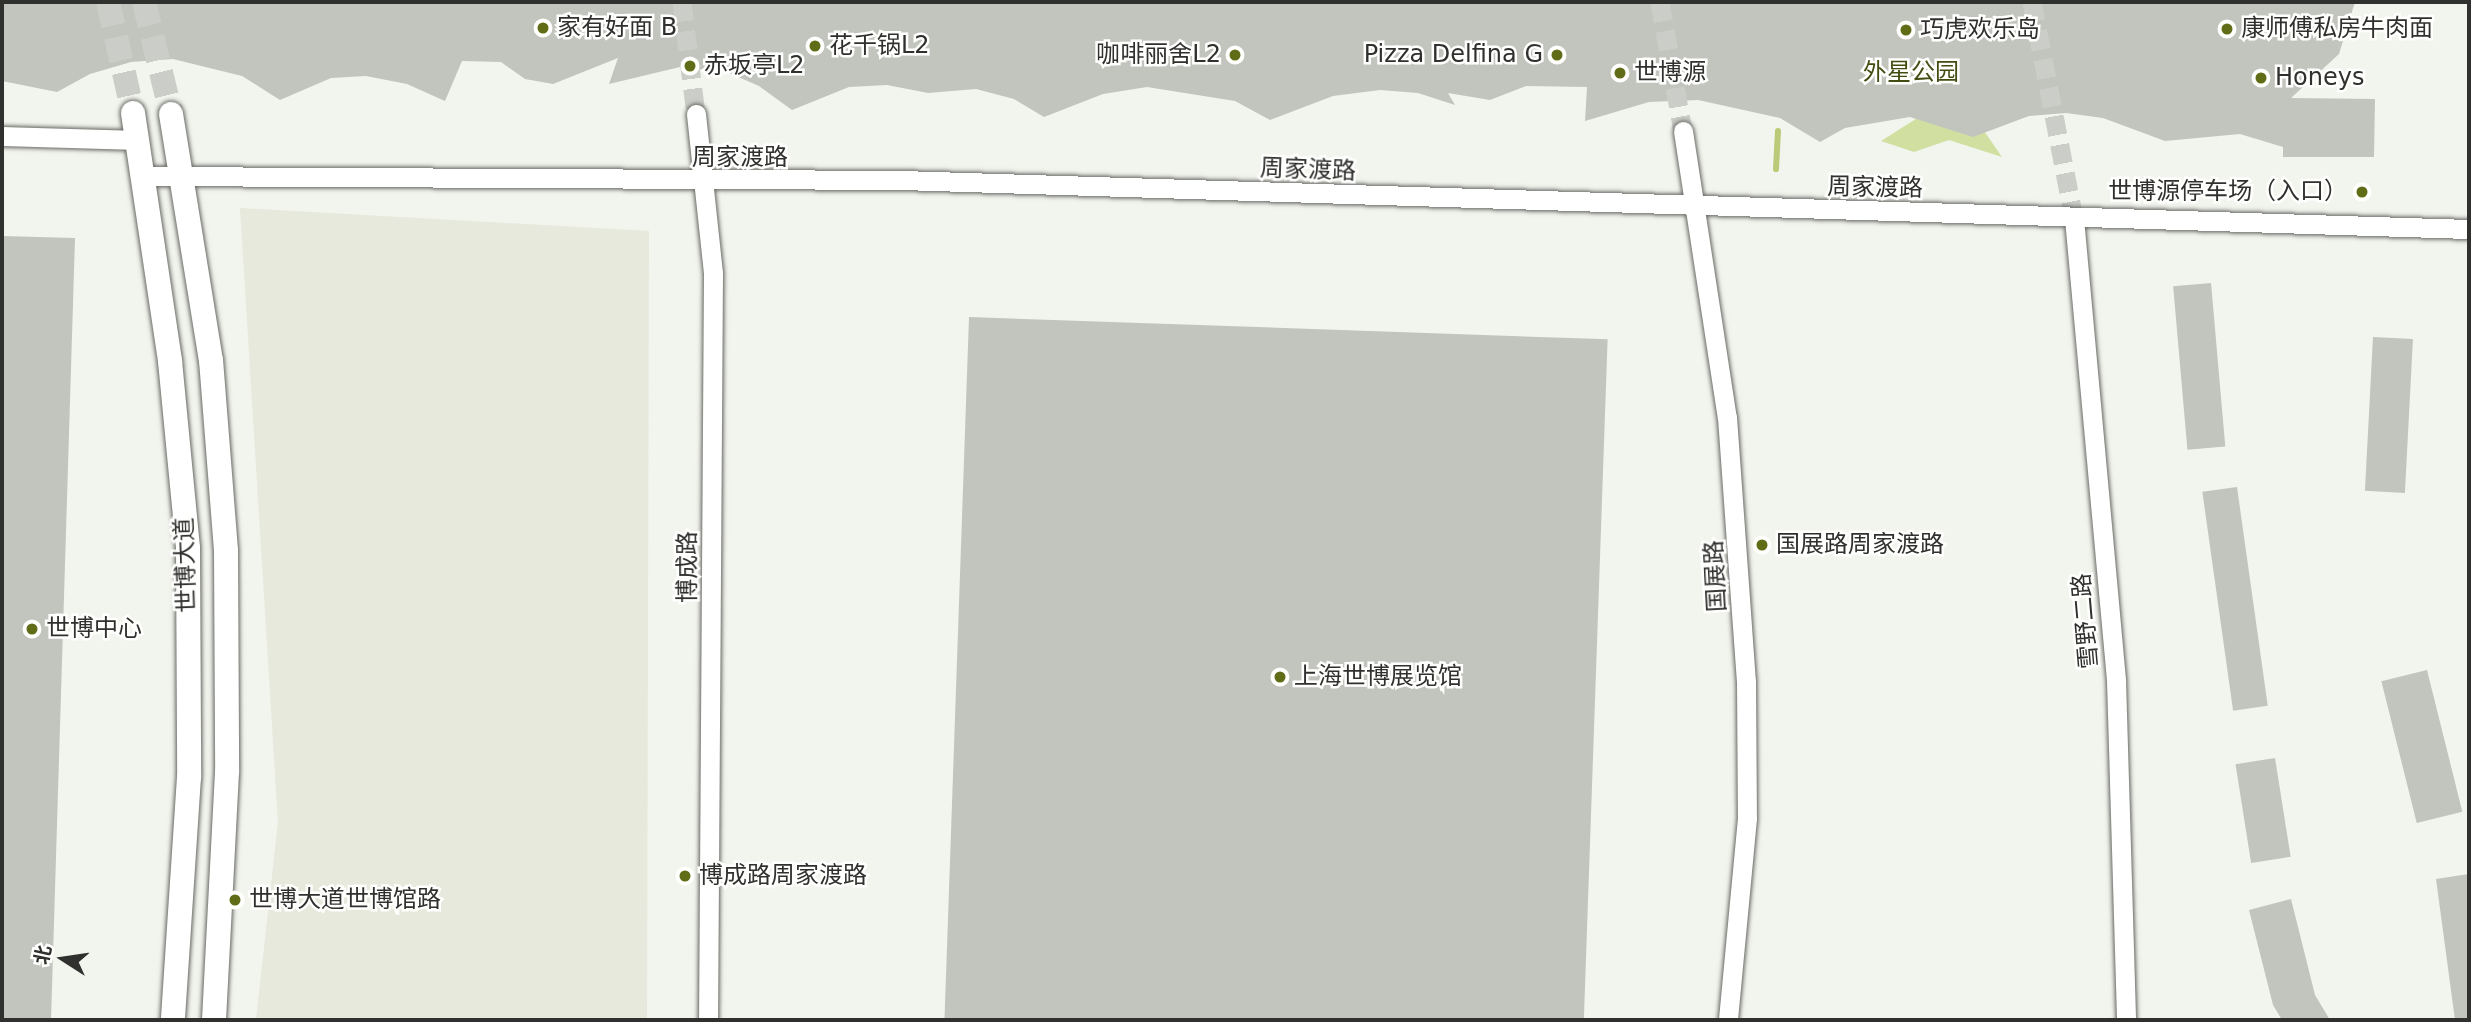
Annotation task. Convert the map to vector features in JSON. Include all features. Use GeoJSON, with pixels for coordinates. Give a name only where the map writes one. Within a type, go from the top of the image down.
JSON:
{"type":"FeatureCollection","features":[{"type":"Feature","properties":{"kind":"main road","name":"世博大道"},"geometry":{"type":"LineString","coordinates":[[133,113],[145,176],[188,548],[189,777],[173,1020]]}},
{"type":"Feature","properties":{"kind":"main road","name":"世博大道"},"geometry":{"type":"LineString","coordinates":[[171,114],[184,177],[211,360],[226,550],[227,786],[214,1020]]}},
{"type":"Feature","properties":{"kind":"street","name":"博成路"},"geometry":{"type":"LineString","coordinates":[[696,114],[708,183],[713,273],[708,1020]]}},
{"type":"Feature","properties":{"kind":"street","name":"国展路"},"geometry":{"type":"LineString","coordinates":[[1683,131],[1735,498],[1749,747],[1728,1020]]}},
{"type":"Feature","properties":{"kind":"street"},"geometry":{"type":"LineString","coordinates":[[2,136],[138,140]]}},
{"type":"Feature","properties":{"kind":"street","name":"周家渡路"},"geometry":{"type":"LineString","coordinates":[[145,176],[708,183],[901,180],[1696,208],[2469,229]]}},
{"type":"Feature","properties":{"kind":"street","name":"雪野二路"},"geometry":{"type":"LineString","coordinates":[[2074,218],[2116,680],[2126,1020]]}},
{"type":"Feature","properties":{"kind":"shaded area"},"geometry":{"type":"Polygon","coordinates":[[[240,208],[649,231],[647,1020],[256,1020],[278,822],[240,208]]]}},
{"type":"Feature","properties":{"kind":"green space"},"geometry":{"type":"Polygon","coordinates":[[[1949,98],[1969,109],[2002,157],[1949,140],[1914,152],[1881,141],[1949,98]]]}},
{"type":"Feature","properties":{"kind":"building","name":"世博源"},"geometry":{"type":"Polygon","coordinates":[[[2,2],[2355,2],[2339,54],[2291,98],[2375,99],[2374,157],[2283,157],[2283,147],[2240,134],[2165,141],[2103,118],[2066,113],[2029,116],[1973,137],[1910,117],[1845,128],[1820,142],[1780,118],[1698,100],[1649,102],[1585,121],[1587,87],[1526,86],[1490,100],[1448,93],[1455,105],[1418,93],[1380,90],[1333,96],[1270,120],[1235,101],[1147,87],[1103,94],[1044,117],[1014,99],[976,89],[928,93],[887,85],[849,87],[792,110],[759,86],[729,73],[680,67],[609,84],[618,58],[553,84],[525,79],[501,62],[462,61],[445,101],[407,84],[366,76],[331,78],[280,100],[242,76],[173,59],[131,62],[90,74],[57,92],[2,81],[2,2]]]}},
{"type":"Feature","properties":{"kind":"building","name":"世博中心"},"geometry":{"type":"Polygon","coordinates":[[[2,236],[75,238],[51,1020],[2,1020],[2,236]]]}},
{"type":"Feature","properties":{"kind":"building"},"geometry":{"type":"Polygon","coordinates":[[[2211,283],[2225,446],[2187,450],[2173,286],[2211,283]]]}},
{"type":"Feature","properties":{"kind":"building","name":"上海世博展览馆"},"geometry":{"type":"Polygon","coordinates":[[[969,317],[1608,339],[1584,1020],[944,1020],[969,317]]]}},
{"type":"Feature","properties":{"kind":"building"},"geometry":{"type":"Polygon","coordinates":[[[2373,337],[2413,339],[2405,493],[2365,491],[2373,337]]]}},
{"type":"Feature","properties":{"kind":"building"},"geometry":{"type":"Polygon","coordinates":[[[2237,487],[2268,706],[2233,711],[2202,492],[2237,487]]]}},
{"type":"Feature","properties":{"kind":"building"},"geometry":{"type":"Polygon","coordinates":[[[2427,670],[2462,812],[2417,823],[2381,681],[2427,670]]]}},
{"type":"Feature","properties":{"kind":"building"},"geometry":{"type":"Polygon","coordinates":[[[2275,758],[2291,857],[2251,863],[2235,764],[2275,758]]]}},
{"type":"Feature","properties":{"kind":"building"},"geometry":{"type":"Polygon","coordinates":[[[2469,874],[2469,1020],[2455,1020],[2436,879],[2469,874]]]}},
{"type":"Feature","properties":{"kind":"building"},"geometry":{"type":"Polygon","coordinates":[[[2291,899],[2315,995],[2330,1020],[2282,1020],[2273,1005],[2249,910],[2291,899]]]}},
{"type":"Feature","properties":{"kind":"waterway"},"geometry":{"type":"LineString","coordinates":[[1776,169],[1778,131]]}},
{"type":"Feature","properties":{"kind":"tunnel"},"geometry":{"type":"LineString","coordinates":[[108,2],[133,113]]}},
{"type":"Feature","properties":{"kind":"tunnel"},"geometry":{"type":"LineString","coordinates":[[144,2],[171,114]]}},
{"type":"Feature","properties":{"kind":"tunnel"},"geometry":{"type":"LineString","coordinates":[[682,2],[696,114]]}},
{"type":"Feature","properties":{"kind":"tunnel"},"geometry":{"type":"LineString","coordinates":[[1660,2],[1683,131]]}},
{"type":"Feature","properties":{"kind":"tunnel"},"geometry":{"type":"LineString","coordinates":[[2032,2],[2074,218]]}},
{"type":"Feature","properties":{"kind":"place","name":"家有好面 B"},"geometry":{"type":"Point","coordinates":[543,28]}},
{"type":"Feature","properties":{"kind":"place","name":"康师傅私房牛肉面"},"geometry":{"type":"Point","coordinates":[2227,29]}},
{"type":"Feature","properties":{"kind":"place","name":"巧虎欢乐岛"},"geometry":{"type":"Point","coordinates":[1906,30]}},
{"type":"Feature","properties":{"kind":"place","name":"花千锅L2"},"geometry":{"type":"Point","coordinates":[815,46]}},
{"type":"Feature","properties":{"kind":"place","name":"咖啡丽舍L2"},"geometry":{"type":"Point","coordinates":[1235,55]}},
{"type":"Feature","properties":{"kind":"place","name":"Pizza Delfina G"},"geometry":{"type":"Point","coordinates":[1557,55]}},
{"type":"Feature","properties":{"kind":"place","name":"赤坂亭L2"},"geometry":{"type":"Point","coordinates":[690,66]}},
{"type":"Feature","properties":{"kind":"place","name":"世博源"},"geometry":{"type":"Point","coordinates":[1620,73]}},
{"type":"Feature","properties":{"kind":"place","name":"Honeys"},"geometry":{"type":"Point","coordinates":[2261,78]}},
{"type":"Feature","properties":{"kind":"place","name":"世博源停车场（入口）"},"geometry":{"type":"Point","coordinates":[2362,192]}},
{"type":"Feature","properties":{"kind":"place","name":"国展路周家渡路"},"geometry":{"type":"Point","coordinates":[1762,545]}},
{"type":"Feature","properties":{"kind":"place","name":"世博中心"},"geometry":{"type":"Point","coordinates":[32,629]}},
{"type":"Feature","properties":{"kind":"place","name":"上海世博展览馆"},"geometry":{"type":"Point","coordinates":[1280,677]}},
{"type":"Feature","properties":{"kind":"place","name":"博成路周家渡路"},"geometry":{"type":"Point","coordinates":[685,876]}},
{"type":"Feature","properties":{"kind":"place","name":"世博大道世博馆路"},"geometry":{"type":"Point","coordinates":[235,900]}},
{"type":"Feature","properties":{"kind":"park label","name":"外星公园"},"geometry":{"type":"Point","coordinates":[1911,73]}}]}
